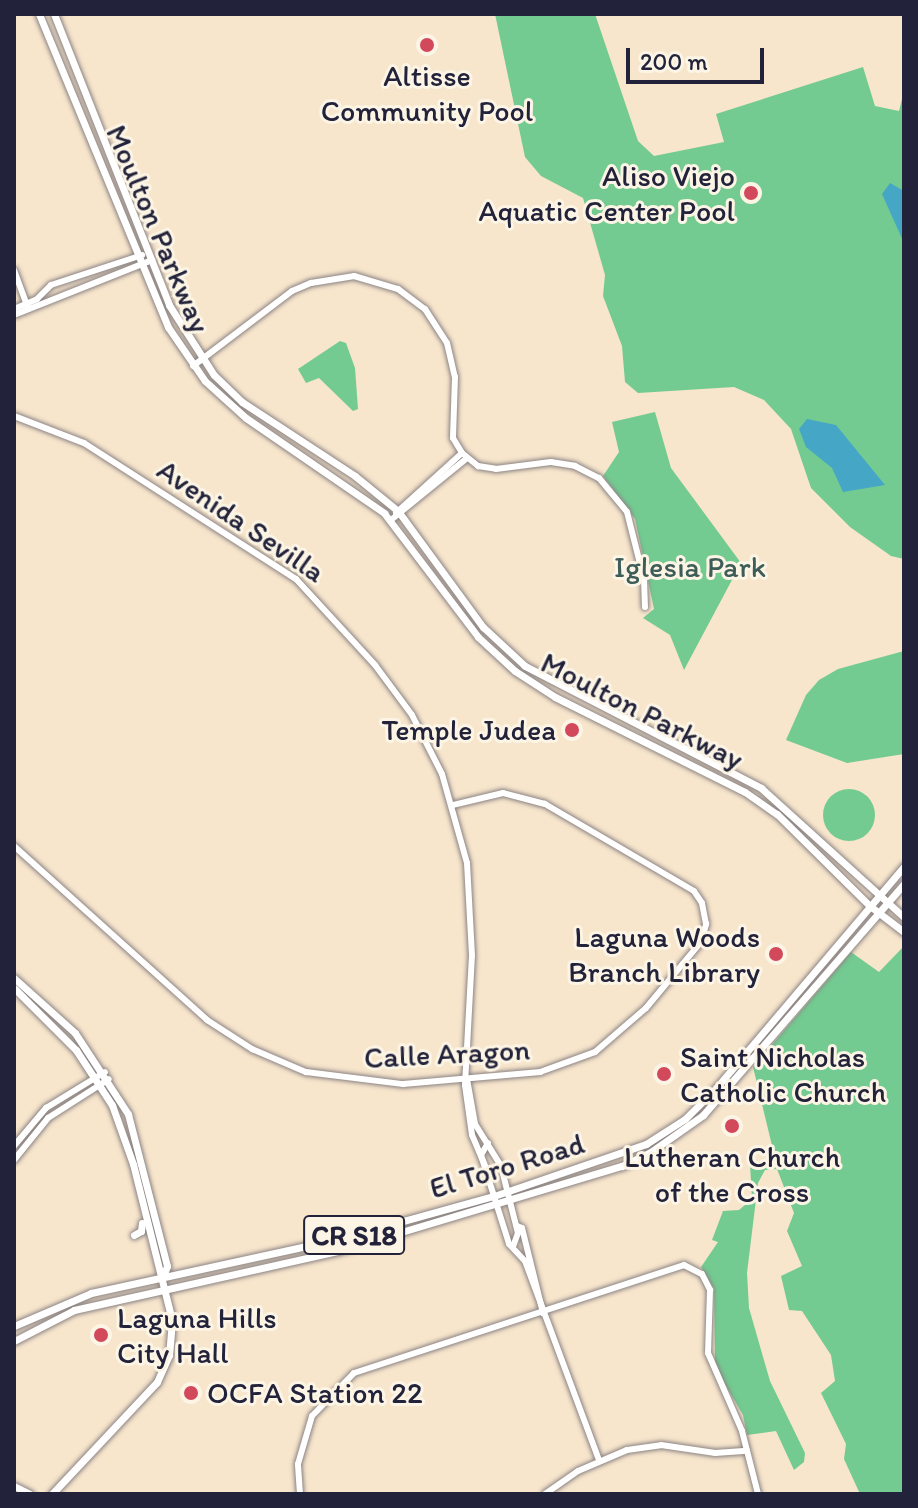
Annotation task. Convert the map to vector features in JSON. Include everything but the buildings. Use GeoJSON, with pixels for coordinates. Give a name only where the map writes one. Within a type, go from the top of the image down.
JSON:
{"type":"FeatureCollection","features":[{"type":"Feature","properties":{"kind":"main road","name":"Moulton Parkway"},"geometry":{"type":"LineString","coordinates":[[39,14],[168,327],[193,366],[240,413],[357,490],[391,520],[468,624],[501,660],[543,690],[767,807],[870,906],[904,932]]}},
{"type":"Feature","properties":{"kind":"main road","name":"Moulton Parkway"},"geometry":{"type":"LineString","coordinates":[[54,14],[176,320],[202,360],[242,402],[355,476],[400,513],[503,648],[540,676],[761,788],[886,904],[904,917]]}},
{"type":"Feature","properties":{"kind":"main road"},"geometry":{"type":"LineString","coordinates":[[611,724],[614,714]]}},
{"type":"Feature","properties":{"kind":"main road","name":"El Toro Road"},"geometry":{"type":"LineString","coordinates":[[509,1196],[618,1157],[685,1119],[904,866]]}},
{"type":"Feature","properties":{"kind":"main road","name":"El Toro Road"},"geometry":{"type":"LineString","coordinates":[[14,1326],[68,1300],[335,1240],[622,1166],[685,1130],[723,1093],[904,884]]}},
{"type":"Feature","properties":{"kind":"main road"},"geometry":{"type":"LineString","coordinates":[[14,978],[75,1033],[107,1076],[128,1114],[146,1172],[167,1266],[163,1277]]}},
{"type":"Feature","properties":{"kind":"main road"},"geometry":{"type":"LineString","coordinates":[[14,988],[49,1018],[98,1081],[128,1147],[154,1261],[166,1289],[172,1342],[160,1377],[52,1494]]}},
{"type":"Feature","properties":{"kind":"main road","name":"El Toro Road"},"geometry":{"type":"LineString","coordinates":[[14,1341],[74,1310],[338,1251],[495,1200]]}},
{"type":"Feature","properties":{"kind":"main road"},"geometry":{"type":"LineString","coordinates":[[142,1205],[143,1228],[133,1236],[150,1240]]}},
{"type":"Feature","properties":{"kind":"main road"},"geometry":{"type":"LineString","coordinates":[[14,1486],[30,1494]]}},
{"type":"Feature","properties":{"kind":"street"},"geometry":{"type":"LineString","coordinates":[[14,312],[150,256]]}},
{"type":"Feature","properties":{"kind":"street"},"geometry":{"type":"LineString","coordinates":[[28,307],[51,285],[140,260]]}},
{"type":"Feature","properties":{"kind":"street"},"geometry":{"type":"LineString","coordinates":[[14,270],[28,307]]}},
{"type":"Feature","properties":{"kind":"street"},"geometry":{"type":"LineString","coordinates":[[193,366],[292,291],[331,277],[377,281],[425,309],[447,343],[455,377],[453,438],[464,456],[496,469],[551,462],[575,466],[599,478],[627,512],[644,579],[645,607]]}},
{"type":"Feature","properties":{"kind":"street","name":"Avenida Sevilla"},"geometry":{"type":"LineString","coordinates":[[14,416],[84,443],[313,594],[412,715],[453,805],[472,908],[468,1117],[500,1215],[513,1247],[525,1261],[599,1460]]}},
{"type":"Feature","properties":{"kind":"street"},"geometry":{"type":"LineString","coordinates":[[391,520],[464,456]]}},
{"type":"Feature","properties":{"kind":"street","name":"Calle Aragon"},"geometry":{"type":"LineString","coordinates":[[14,846],[191,1007],[252,1049],[338,1080],[403,1084],[540,1072],[595,1052],[646,1008],[701,942],[706,924],[694,891],[545,804],[503,793],[453,805]]}},
{"type":"Feature","properties":{"kind":"street"},"geometry":{"type":"LineString","coordinates":[[14,1146],[46,1108],[107,1076]]}},
{"type":"Feature","properties":{"kind":"street","name":"Avenida Sevilla"},"geometry":{"type":"LineString","coordinates":[[467,1079],[475,1124],[503,1175],[517,1226],[530,1254],[543,1313]]}},
{"type":"Feature","properties":{"kind":"street"},"geometry":{"type":"LineString","coordinates":[[14,1160],[48,1118],[98,1081]]}},
{"type":"Feature","properties":{"kind":"street"},"geometry":{"type":"LineString","coordinates":[[488,1143],[482,1153],[486,1169],[495,1179],[503,1175]]}},
{"type":"Feature","properties":{"kind":"street"},"geometry":{"type":"LineString","coordinates":[[500,1215],[513,1211]]}},
{"type":"Feature","properties":{"kind":"street"},"geometry":{"type":"LineString","coordinates":[[513,1247],[517,1226]]}},
{"type":"Feature","properties":{"kind":"street"},"geometry":{"type":"LineString","coordinates":[[300,1494],[302,1443],[312,1416],[342,1381],[372,1365],[543,1313],[672,1266],[696,1270],[710,1290],[707,1336],[712,1369],[747,1451],[758,1494]]}},
{"type":"Feature","properties":{"kind":"street"},"geometry":{"type":"LineString","coordinates":[[545,1494],[599,1460],[661,1445],[715,1453],[747,1451]]}},
{"type":"Feature","properties":{"kind":"green space"},"geometry":{"type":"Polygon","coordinates":[[[495,14],[595,14],[638,141],[654,156],[724,142],[716,114],[863,67],[875,106],[899,111],[904,91],[904,559],[891,556],[850,527],[811,488],[791,429],[764,400],[734,387],[638,393],[625,382],[622,346],[603,296],[605,275],[583,198],[541,176],[525,157],[495,14]]]}},
{"type":"Feature","properties":{"kind":"green space"},"geometry":{"type":"Polygon","coordinates":[[[340,341],[346,343],[355,368],[358,409],[353,411],[319,378],[306,383],[298,369],[340,341]]]}},
{"type":"Feature","properties":{"kind":"green space","name":"Iglesia Park"},"geometry":{"type":"Polygon","coordinates":[[[655,412],[671,468],[741,563],[684,670],[670,635],[643,618],[654,609],[635,519],[603,476],[619,452],[612,422],[655,412]]]}},
{"type":"Feature","properties":{"kind":"green space"},"geometry":{"type":"Polygon","coordinates":[[[904,651],[904,754],[847,763],[786,740],[806,695],[819,680],[838,669],[904,651]]]}},
{"type":"Feature","properties":{"kind":"green space"},"geometry":{"type":"Polygon","coordinates":[[[849,789],[867,797],[875,815],[867,833],[849,841],[831,833],[823,815],[831,797],[849,789]]]}},
{"type":"Feature","properties":{"kind":"green space"},"geometry":{"type":"Polygon","coordinates":[[[904,946],[904,1494],[860,1494],[844,1459],[846,1444],[821,1393],[835,1381],[831,1355],[802,1311],[789,1310],[781,1276],[802,1266],[787,1231],[794,1213],[777,1169],[765,1170],[758,1183],[747,1273],[749,1308],[770,1381],[805,1453],[804,1462],[794,1470],[776,1431],[747,1435],[743,1415],[715,1367],[714,1289],[701,1267],[718,1242],[712,1240],[723,1211],[739,1210],[752,1199],[750,1164],[775,1158],[753,1067],[851,952],[879,972],[904,946]]]}},
{"type":"Feature","properties":{"kind":"water"},"geometry":{"type":"Polygon","coordinates":[[[890,183],[904,191],[904,243],[882,194],[890,183]]]}},
{"type":"Feature","properties":{"kind":"water"},"geometry":{"type":"Polygon","coordinates":[[[807,419],[836,425],[885,485],[843,492],[832,468],[806,447],[799,429],[807,419]]]}},
{"type":"Feature","properties":{"kind":"place","name":"Altisse Community Pool"},"geometry":{"type":"Point","coordinates":[427,45]}},
{"type":"Feature","properties":{"kind":"place","name":"Aliso Viejo Aquatic Center Pool"},"geometry":{"type":"Point","coordinates":[751,193]}},
{"type":"Feature","properties":{"kind":"place","name":"Temple Judea"},"geometry":{"type":"Point","coordinates":[572,730]}},
{"type":"Feature","properties":{"kind":"place","name":"Laguna Woods Branch Library"},"geometry":{"type":"Point","coordinates":[776,954]}},
{"type":"Feature","properties":{"kind":"place","name":"Saint Nicholas Catholic Church"},"geometry":{"type":"Point","coordinates":[664,1074]}},
{"type":"Feature","properties":{"kind":"place","name":"Lutheran Church of the Cross"},"geometry":{"type":"Point","coordinates":[732,1126]}},
{"type":"Feature","properties":{"kind":"place","name":"Laguna Hills City Hall"},"geometry":{"type":"Point","coordinates":[101,1335]}},
{"type":"Feature","properties":{"kind":"place","name":"OCFA Station 22"},"geometry":{"type":"Point","coordinates":[191,1393]}}]}
